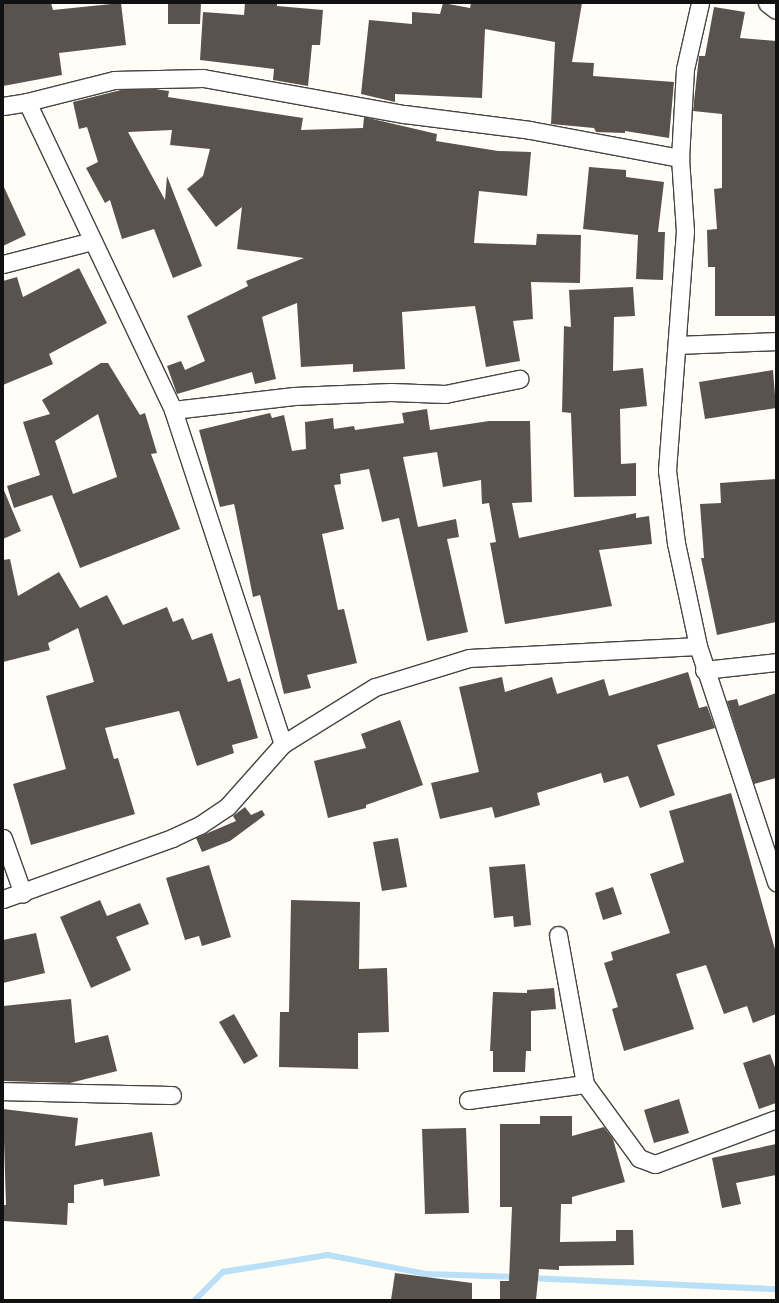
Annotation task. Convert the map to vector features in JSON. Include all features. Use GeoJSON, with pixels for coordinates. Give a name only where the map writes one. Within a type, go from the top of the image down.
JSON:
{"type":"FeatureCollection","features":[{"type":"Feature","properties":{"kind":"street"},"geometry":{"type":"LineString","coordinates":[[700,3],[685,69],[680,158],[685,231],[678,345],[667,470],[676,543],[704,670],[776,882]]}},
{"type":"Feature","properties":{"kind":"street"},"geometry":{"type":"LineString","coordinates":[[767,3],[776,10]]}},
{"type":"Feature","properties":{"kind":"street"},"geometry":{"type":"LineString","coordinates":[[3,106],[27,102],[114,80],[203,78],[404,114],[530,130],[680,158]]}},
{"type":"Feature","properties":{"kind":"street"},"geometry":{"type":"LineString","coordinates":[[27,102],[173,410],[283,744]]}},
{"type":"Feature","properties":{"kind":"street"},"geometry":{"type":"LineString","coordinates":[[3,264],[92,241]]}},
{"type":"Feature","properties":{"kind":"street"},"geometry":{"type":"LineString","coordinates":[[678,345],[776,341]]}},
{"type":"Feature","properties":{"kind":"street"},"geometry":{"type":"LineString","coordinates":[[173,410],[294,396],[391,392],[446,394],[519,379]]}},
{"type":"Feature","properties":{"kind":"street"},"geometry":{"type":"LineString","coordinates":[[3,899],[23,894],[200,825],[227,807],[283,744],[375,686],[469,658],[698,646]]}},
{"type":"Feature","properties":{"kind":"street"},"geometry":{"type":"LineString","coordinates":[[704,670],[776,662]]}},
{"type":"Feature","properties":{"kind":"street"},"geometry":{"type":"LineString","coordinates":[[3,838],[23,894]]}},
{"type":"Feature","properties":{"kind":"street"},"geometry":{"type":"LineString","coordinates":[[558,935],[585,1084],[639,1158],[655,1164],[776,1119]]}},
{"type":"Feature","properties":{"kind":"street"},"geometry":{"type":"LineString","coordinates":[[468,1100],[585,1084]]}},
{"type":"Feature","properties":{"kind":"street"},"geometry":{"type":"LineString","coordinates":[[3,1091],[172,1095]]}},
{"type":"Feature","properties":{"kind":"building"},"geometry":{"type":"Polygon","coordinates":[[[3,3],[51,3],[53,10],[121,3],[126,45],[59,53],[62,75],[3,86],[3,3]]]}},
{"type":"Feature","properties":{"kind":"building"},"geometry":{"type":"Polygon","coordinates":[[[168,3],[201,3],[200,24],[168,24],[168,3]]]}},
{"type":"Feature","properties":{"kind":"building"},"geometry":{"type":"Polygon","coordinates":[[[245,3],[277,3],[277,6],[323,10],[320,45],[312,45],[308,86],[273,80],[274,69],[200,60],[203,12],[244,15],[245,3]]]}},
{"type":"Feature","properties":{"kind":"building"},"geometry":{"type":"Polygon","coordinates":[[[443,3],[470,8],[471,3],[582,3],[572,62],[594,63],[593,76],[674,82],[669,138],[625,131],[625,133],[596,132],[594,128],[551,124],[555,42],[485,29],[482,98],[395,94],[395,102],[361,94],[369,20],[412,24],[412,12],[440,14],[443,3]]]}},
{"type":"Feature","properties":{"kind":"building"},"geometry":{"type":"Polygon","coordinates":[[[714,7],[745,12],[740,38],[776,41],[776,316],[715,316],[715,267],[708,267],[707,230],[717,229],[714,189],[722,188],[722,114],[693,111],[699,56],[705,56],[714,7]]]}},
{"type":"Feature","properties":{"kind":"building"},"geometry":{"type":"Polygon","coordinates":[[[155,89],[169,91],[168,97],[303,118],[301,130],[363,128],[364,117],[437,134],[436,141],[498,151],[531,152],[527,196],[479,191],[474,243],[536,245],[537,234],[581,235],[580,283],[531,282],[533,319],[513,321],[520,361],[486,367],[475,306],[402,312],[405,369],[353,372],[353,364],[301,367],[297,303],[262,317],[276,379],[255,384],[252,372],[177,394],[167,366],[181,361],[185,370],[205,361],[187,316],[248,286],[246,281],[304,258],[237,249],[242,207],[216,227],[187,189],[203,176],[210,149],[170,145],[172,130],[128,132],[165,200],[167,176],[202,266],[173,278],[154,229],[122,239],[110,200],[105,203],[86,168],[98,162],[87,127],[79,129],[73,102],[121,90],[155,89]]]}},
{"type":"Feature","properties":{"kind":"building"},"geometry":{"type":"Polygon","coordinates":[[[589,167],[626,170],[626,177],[664,182],[658,232],[665,232],[663,280],[636,279],[638,235],[583,229],[589,167]]]}},
{"type":"Feature","properties":{"kind":"building"},"geometry":{"type":"Polygon","coordinates":[[[3,185],[26,235],[3,246],[3,185]]]}},
{"type":"Feature","properties":{"kind":"building"},"geometry":{"type":"Polygon","coordinates":[[[79,268],[107,323],[49,354],[53,364],[3,385],[3,281],[17,277],[23,297],[79,268]]]}},
{"type":"Feature","properties":{"kind":"building"},"geometry":{"type":"Polygon","coordinates":[[[633,287],[635,316],[614,317],[613,371],[643,368],[647,406],[620,409],[621,464],[636,463],[636,496],[574,497],[571,413],[562,412],[564,326],[571,327],[569,290],[633,287]]]}},
{"type":"Feature","properties":{"kind":"building"},"geometry":{"type":"Polygon","coordinates":[[[101,363],[108,363],[140,415],[145,413],[157,453],[151,454],[180,529],[80,568],[52,495],[14,508],[7,486],[40,475],[23,422],[50,414],[42,400],[101,363]],[[98,414],[55,441],[73,494],[117,477],[98,414]]]}},
{"type":"Feature","properties":{"kind":"building"},"geometry":{"type":"Polygon","coordinates":[[[773,370],[776,408],[705,419],[699,382],[773,370]]]}},
{"type":"Feature","properties":{"kind":"building"},"geometry":{"type":"Polygon","coordinates":[[[427,409],[430,430],[489,421],[530,421],[532,502],[512,503],[519,538],[636,513],[636,518],[649,516],[652,544],[599,550],[612,606],[505,624],[490,543],[496,542],[489,503],[482,504],[481,480],[443,487],[437,452],[403,457],[418,527],[456,519],[459,537],[447,539],[468,632],[427,641],[399,518],[382,522],[369,469],[340,474],[341,484],[334,485],[344,529],[322,534],[338,610],[344,609],[357,663],[307,675],[311,688],[284,694],[260,595],[253,597],[234,504],[220,507],[199,430],[270,413],[272,418],[284,415],[292,451],[306,449],[305,422],[333,418],[334,429],[354,426],[355,430],[404,423],[402,413],[427,409]]]}},
{"type":"Feature","properties":{"kind":"building"},"geometry":{"type":"Polygon","coordinates":[[[776,479],[776,622],[717,635],[701,558],[704,558],[700,504],[721,503],[720,483],[776,479]]]}},
{"type":"Feature","properties":{"kind":"building"},"geometry":{"type":"Polygon","coordinates":[[[3,488],[21,531],[3,539],[3,488]]]}},
{"type":"Feature","properties":{"kind":"building"},"geometry":{"type":"Polygon","coordinates":[[[10,559],[18,596],[59,572],[80,608],[107,595],[123,625],[167,607],[173,622],[183,618],[192,640],[212,633],[228,682],[240,678],[258,738],[232,745],[234,753],[197,766],[179,711],[105,728],[114,759],[118,758],[135,814],[31,845],[13,784],[66,769],[46,696],[94,682],[78,628],[48,643],[50,650],[3,662],[3,560],[10,559]]]}},
{"type":"Feature","properties":{"kind":"building"},"geometry":{"type":"Polygon","coordinates":[[[688,672],[699,708],[707,706],[715,728],[657,745],[675,795],[640,808],[628,776],[604,783],[601,773],[537,793],[540,805],[495,818],[492,807],[440,819],[431,783],[479,772],[459,687],[502,677],[505,692],[552,677],[557,694],[604,679],[609,696],[688,672]]]}},
{"type":"Feature","properties":{"kind":"building"},"geometry":{"type":"Polygon","coordinates":[[[776,693],[776,778],[754,784],[727,701],[737,699],[739,706],[776,693]]]}},
{"type":"Feature","properties":{"kind":"building"},"geometry":{"type":"Polygon","coordinates":[[[400,720],[423,785],[366,805],[366,808],[328,818],[314,761],[366,748],[361,734],[400,720]]]}},
{"type":"Feature","properties":{"kind":"building"},"geometry":{"type":"Polygon","coordinates":[[[731,793],[776,953],[776,1014],[753,1023],[747,1006],[724,1014],[706,965],[676,974],[694,1029],[624,1051],[612,1009],[618,1007],[604,963],[613,960],[611,952],[670,933],[650,874],[684,862],[669,811],[731,793]]]}},
{"type":"Feature","properties":{"kind":"building"},"geometry":{"type":"Polygon","coordinates":[[[245,807],[251,815],[262,810],[265,815],[230,841],[202,852],[196,838],[236,821],[233,816],[245,807]]]}},
{"type":"Feature","properties":{"kind":"building"},"geometry":{"type":"Polygon","coordinates":[[[398,838],[407,887],[382,891],[373,842],[398,838]]]}},
{"type":"Feature","properties":{"kind":"building"},"geometry":{"type":"Polygon","coordinates":[[[525,864],[531,925],[514,927],[513,916],[494,918],[489,867],[525,864]]]}},
{"type":"Feature","properties":{"kind":"building"},"geometry":{"type":"Polygon","coordinates":[[[209,865],[231,937],[202,946],[199,936],[185,940],[166,878],[209,865]]]}},
{"type":"Feature","properties":{"kind":"building"},"geometry":{"type":"Polygon","coordinates":[[[613,887],[622,914],[603,920],[595,893],[613,887]]]}},
{"type":"Feature","properties":{"kind":"building"},"geometry":{"type":"Polygon","coordinates":[[[100,900],[107,916],[140,903],[149,924],[116,937],[131,970],[91,988],[60,917],[100,900]]]}},
{"type":"Feature","properties":{"kind":"building"},"geometry":{"type":"Polygon","coordinates":[[[291,900],[360,902],[359,969],[387,968],[389,1032],[358,1033],[358,1069],[279,1067],[280,1012],[289,1012],[291,900]]]}},
{"type":"Feature","properties":{"kind":"building"},"geometry":{"type":"Polygon","coordinates":[[[36,933],[45,973],[3,983],[3,940],[36,933]]]}},
{"type":"Feature","properties":{"kind":"building"},"geometry":{"type":"Polygon","coordinates":[[[554,988],[556,1009],[531,1011],[531,1051],[526,1051],[525,1072],[493,1072],[493,1051],[490,1051],[493,992],[527,993],[527,990],[554,988]]]}},
{"type":"Feature","properties":{"kind":"building"},"geometry":{"type":"Polygon","coordinates":[[[71,999],[75,1043],[108,1035],[117,1071],[70,1083],[3,1081],[3,1006],[71,999]]]}},
{"type":"Feature","properties":{"kind":"building"},"geometry":{"type":"Polygon","coordinates":[[[234,1014],[258,1056],[244,1064],[219,1022],[234,1014]]]}},
{"type":"Feature","properties":{"kind":"building"},"geometry":{"type":"Polygon","coordinates":[[[770,1054],[776,1070],[776,1103],[759,1109],[743,1063],[770,1054]]]}},
{"type":"Feature","properties":{"kind":"building"},"geometry":{"type":"Polygon","coordinates":[[[679,1099],[689,1133],[654,1143],[644,1110],[679,1099]]]}},
{"type":"Feature","properties":{"kind":"building"},"geometry":{"type":"Polygon","coordinates":[[[3,1109],[78,1118],[75,1146],[152,1132],[160,1176],[104,1186],[103,1179],[74,1185],[74,1203],[68,1203],[67,1225],[3,1221],[3,1205],[6,1205],[3,1109]]]}},
{"type":"Feature","properties":{"kind":"building"},"geometry":{"type":"Polygon","coordinates":[[[540,1116],[572,1116],[572,1136],[604,1127],[613,1139],[625,1182],[572,1197],[572,1204],[561,1204],[560,1242],[616,1241],[616,1230],[633,1230],[634,1265],[559,1266],[559,1270],[539,1269],[536,1300],[500,1300],[500,1281],[509,1281],[512,1207],[500,1207],[500,1124],[540,1124],[540,1116]]]}},
{"type":"Feature","properties":{"kind":"building"},"geometry":{"type":"Polygon","coordinates":[[[466,1128],[469,1213],[425,1214],[422,1129],[466,1128]]]}},
{"type":"Feature","properties":{"kind":"building"},"geometry":{"type":"Polygon","coordinates":[[[776,1144],[776,1175],[736,1183],[741,1204],[722,1208],[712,1158],[776,1144]]]}},
{"type":"Feature","properties":{"kind":"building"},"geometry":{"type":"Polygon","coordinates":[[[395,1273],[472,1283],[472,1300],[391,1300],[395,1273]]]}},
{"type":"Feature","properties":{"kind":"waterway"},"geometry":{"type":"LineString","coordinates":[[195,1300],[223,1272],[328,1255],[427,1274],[517,1277]]}},
{"type":"Feature","properties":{"kind":"waterway"},"geometry":{"type":"LineString","coordinates":[[530,1278],[776,1289]]}}]}
